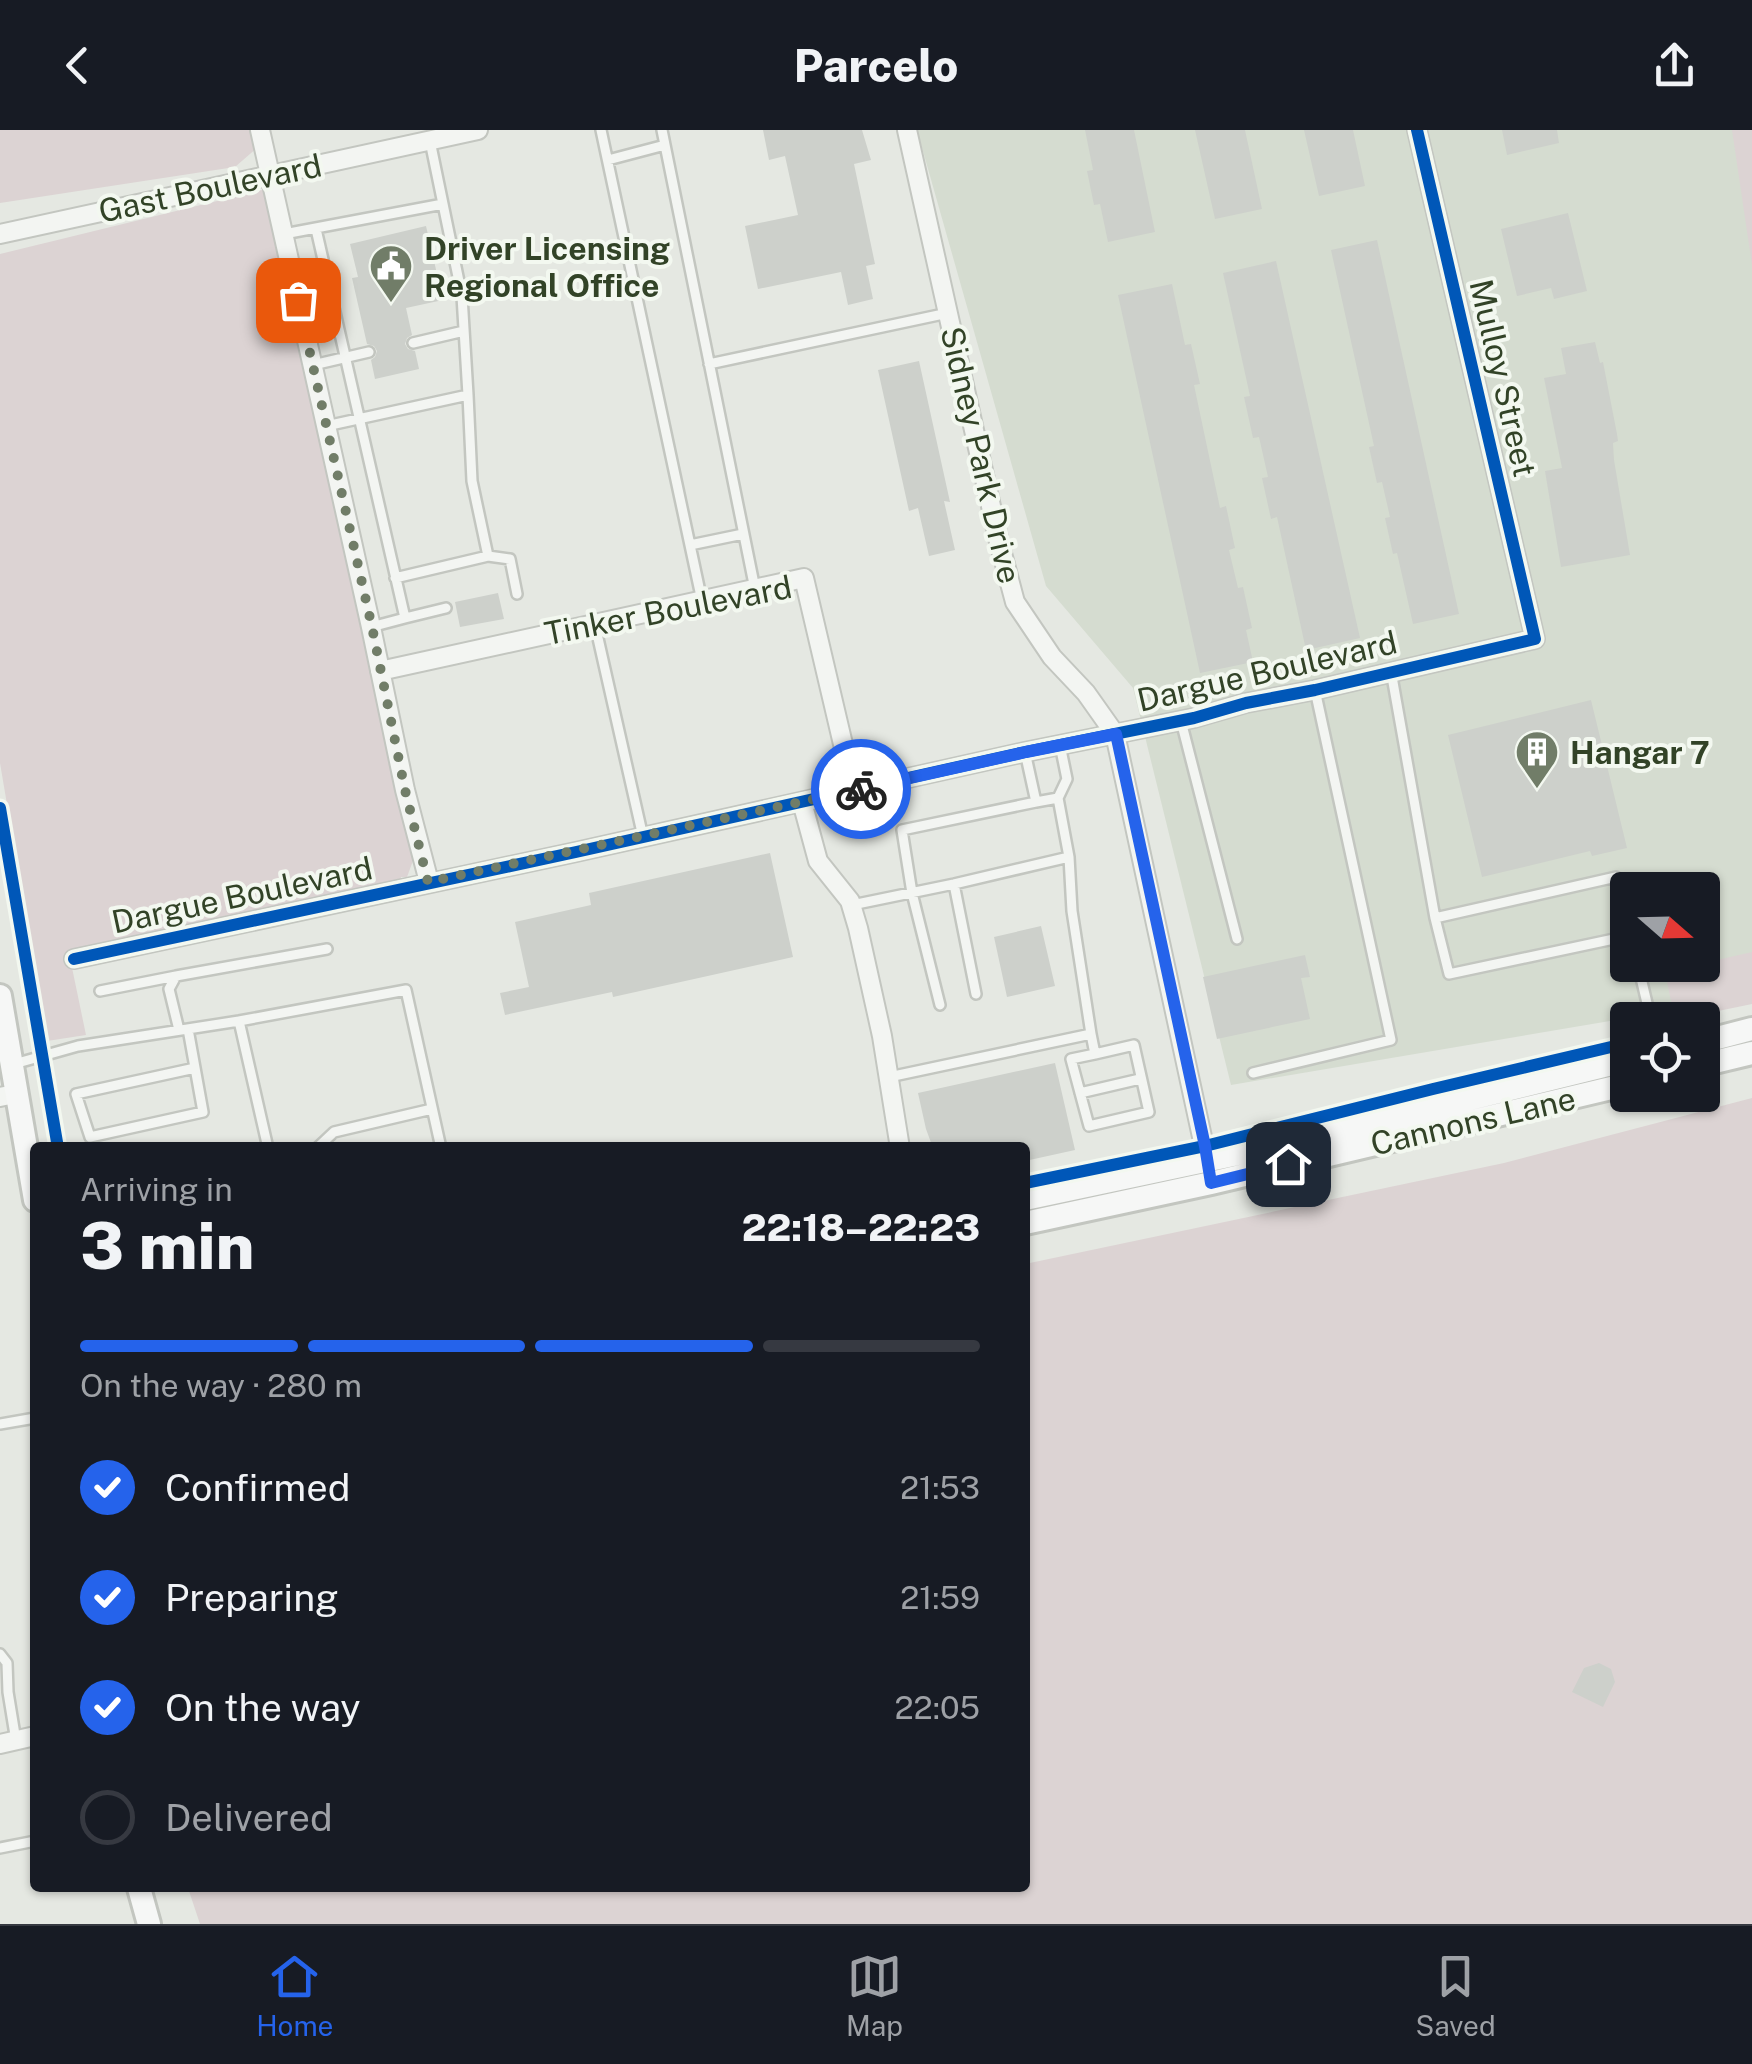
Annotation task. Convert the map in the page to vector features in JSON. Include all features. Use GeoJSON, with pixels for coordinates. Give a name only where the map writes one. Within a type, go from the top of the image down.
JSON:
{"type":"FeatureCollection","features":[{"type":"Feature","properties":{"kind":"main road"},"geometry":{"type":"LineString","coordinates":[[0,996],[11,1064],[8,1095],[30,1181]]}},
{"type":"Feature","properties":{"kind":"main road"},"geometry":{"type":"LineString","coordinates":[[1720,1037],[1752,1029]]}},
{"type":"Feature","properties":{"kind":"main road"},"geometry":{"type":"LineString","coordinates":[[1720,1061],[1752,1053]]}},
{"type":"Feature","properties":{"kind":"main road","name":"Cannons Lane"},"geometry":{"type":"LineString","coordinates":[[1030,1222],[1334,1132],[1610,1064]]}},
{"type":"Feature","properties":{"kind":"main road","name":"Cannons Lane"},"geometry":{"type":"LineString","coordinates":[[1030,1198],[1209,1171],[1610,1088]]}},
{"type":"Feature","properties":{"kind":"main road"},"geometry":{"type":"LineString","coordinates":[[141,1892],[148,1924]]}},
{"type":"Feature","properties":{"kind":"street"},"geometry":{"type":"LineString","coordinates":[[260,130],[428,882]]}},
{"type":"Feature","properties":{"kind":"street","name":"Gast Boulevard"},"geometry":{"type":"LineString","coordinates":[[0,234],[478,130]]}},
{"type":"Feature","properties":{"kind":"street","name":"Sidney Park Drive"},"geometry":{"type":"LineString","coordinates":[[907,130],[1015,602],[1052,656],[1116,734],[1209,1171]]}},
{"type":"Feature","properties":{"kind":"street","name":"Mulloy Street"},"geometry":{"type":"LineString","coordinates":[[1418,130],[1534,639]]}},
{"type":"Feature","properties":{"kind":"street","name":"Tinker Boulevard"},"geometry":{"type":"LineString","coordinates":[[380,671],[804,578],[854,791]]}},
{"type":"Feature","properties":{"kind":"street","name":"Dargue Boulevard"},"geometry":{"type":"LineString","coordinates":[[74,959],[1181,721],[1534,639]]}},
{"type":"Feature","properties":{"kind":"street"},"geometry":{"type":"LineString","coordinates":[[802,802],[818,861],[852,905],[882,1036],[899,1142]]}},
{"type":"Feature","properties":{"kind":"lane"},"geometry":{"type":"LineString","coordinates":[[601,130],[702,601]]}},
{"type":"Feature","properties":{"kind":"lane"},"geometry":{"type":"LineString","coordinates":[[662,130],[755,589]]}},
{"type":"Feature","properties":{"kind":"lane"},"geometry":{"type":"LineString","coordinates":[[430,142],[462,296],[472,480],[488,556]]}},
{"type":"Feature","properties":{"kind":"lane"},"geometry":{"type":"LineString","coordinates":[[608,160],[665,146]]}},
{"type":"Feature","properties":{"kind":"lane"},"geometry":{"type":"LineString","coordinates":[[284,234],[443,204]]}},
{"type":"Feature","properties":{"kind":"lane"},"geometry":{"type":"LineString","coordinates":[[316,229],[404,618]]}},
{"type":"Feature","properties":{"kind":"lane"},"geometry":{"type":"LineString","coordinates":[[709,364],[948,313]]}},
{"type":"Feature","properties":{"kind":"lane"},"geometry":{"type":"LineString","coordinates":[[413,343],[464,331]]}},
{"type":"Feature","properties":{"kind":"lane"},"geometry":{"type":"LineString","coordinates":[[313,365],[369,352]]}},
{"type":"Feature","properties":{"kind":"lane"},"geometry":{"type":"LineString","coordinates":[[326,426],[468,395]]}},
{"type":"Feature","properties":{"kind":"lane"},"geometry":{"type":"LineString","coordinates":[[690,545],[744,534]]}},
{"type":"Feature","properties":{"kind":"lane"},"geometry":{"type":"LineString","coordinates":[[395,578],[488,556],[510,559],[517,594]]}},
{"type":"Feature","properties":{"kind":"lane"},"geometry":{"type":"LineString","coordinates":[[372,627],[446,608]]}},
{"type":"Feature","properties":{"kind":"lane"},"geometry":{"type":"LineString","coordinates":[[595,624],[644,837]]}},
{"type":"Feature","properties":{"kind":"lane"},"geometry":{"type":"LineString","coordinates":[[1390,671],[1449,974],[1610,940]]}},
{"type":"Feature","properties":{"kind":"lane"},"geometry":{"type":"LineString","coordinates":[[1253,1073],[1390,1040],[1315,690]]}},
{"type":"Feature","properties":{"kind":"lane"},"geometry":{"type":"LineString","coordinates":[[1181,721],[1237,939]]}},
{"type":"Feature","properties":{"kind":"lane"},"geometry":{"type":"LineString","coordinates":[[1060,745],[1067,779],[1058,798],[1095,1054]]}},
{"type":"Feature","properties":{"kind":"lane"},"geometry":{"type":"LineString","coordinates":[[1026,752],[1036,802]]}},
{"type":"Feature","properties":{"kind":"lane"},"geometry":{"type":"LineString","coordinates":[[940,1004],[912,893],[902,830],[1058,798]]}},
{"type":"Feature","properties":{"kind":"lane"},"geometry":{"type":"LineString","coordinates":[[852,905],[1069,857]]}},
{"type":"Feature","properties":{"kind":"lane"},"geometry":{"type":"LineString","coordinates":[[1436,918],[1610,878]]}},
{"type":"Feature","properties":{"kind":"lane"},"geometry":{"type":"LineString","coordinates":[[954,884],[976,994]]}},
{"type":"Feature","properties":{"kind":"lane"},"geometry":{"type":"LineString","coordinates":[[100,992],[327,950]]}},
{"type":"Feature","properties":{"kind":"lane"},"geometry":{"type":"LineString","coordinates":[[176,976],[170,989],[195,1068],[202,1112],[90,1137],[76,1094],[195,1068]]}},
{"type":"Feature","properties":{"kind":"lane"},"geometry":{"type":"LineString","coordinates":[[11,1064],[78,1046],[406,990],[440,1142]]}},
{"type":"Feature","properties":{"kind":"lane"},"geometry":{"type":"LineString","coordinates":[[239,1021],[267,1142]]}},
{"type":"Feature","properties":{"kind":"lane"},"geometry":{"type":"LineString","coordinates":[[889,1077],[1090,1034]]}},
{"type":"Feature","properties":{"kind":"lane"},"geometry":{"type":"LineString","coordinates":[[1134,1046],[1149,1112],[1089,1126],[1071,1059],[1095,1054],[1134,1046]]}},
{"type":"Feature","properties":{"kind":"lane"},"geometry":{"type":"LineString","coordinates":[[1080,1092],[1140,1079]]}},
{"type":"Feature","properties":{"kind":"lane"},"geometry":{"type":"LineString","coordinates":[[323,1142],[334,1132],[432,1110]]}},
{"type":"Feature","properties":{"kind":"lane"},"geometry":{"type":"LineString","coordinates":[[0,1424],[30,1419]]}},
{"type":"Feature","properties":{"kind":"lane"},"geometry":{"type":"LineString","coordinates":[[0,1654],[6,1663],[17,1740]]}},
{"type":"Feature","properties":{"kind":"lane"},"geometry":{"type":"LineString","coordinates":[[0,1848],[30,1842]]}},
{"type":"Feature","properties":{"kind":"shaded area"},"geometry":{"type":"Polygon","coordinates":[[[0,130],[253,130],[257,148],[235,167],[0,203],[0,130]]]}},
{"type":"Feature","properties":{"kind":"shaded area"},"geometry":{"type":"Polygon","coordinates":[[[917,130],[1752,130],[1752,997],[1720,1002],[1610,1002],[1610,1021],[1231,1085],[1133,688],[1046,586],[917,130]]]}},
{"type":"Feature","properties":{"kind":"shaded area"},"geometry":{"type":"Polygon","coordinates":[[[1732,130],[1752,130],[1752,265],[1732,130]]]}},
{"type":"Feature","properties":{"kind":"shaded area"},"geometry":{"type":"Polygon","coordinates":[[[274,187],[414,858],[399,886],[70,958],[86,1035],[47,1041],[0,763],[0,254],[274,187]]]}},
{"type":"Feature","properties":{"kind":"shaded area"},"geometry":{"type":"Polygon","coordinates":[[[1752,952],[1752,1004],[1720,1011],[1720,1002],[1671,1002],[1667,982],[1720,982],[1720,959],[1752,952]]]}},
{"type":"Feature","properties":{"kind":"shaded area"},"geometry":{"type":"Polygon","coordinates":[[[1752,1098],[1752,1924],[200,1924],[189,1892],[1030,1892],[1030,1263],[1504,1163],[1699,1112],[1720,1112],[1720,1106],[1752,1098]]]}},
{"type":"Feature","properties":{"kind":"building"},"geometry":{"type":"Polygon","coordinates":[[[763,130],[862,130],[871,160],[854,164],[875,264],[866,266],[873,299],[848,305],[841,272],[758,289],[745,226],[798,215],[785,156],[769,160],[763,130]]]}},
{"type":"Feature","properties":{"kind":"building"},"geometry":{"type":"Polygon","coordinates":[[[1085,130],[1134,130],[1155,232],[1108,242],[1100,204],[1094,205],[1087,171],[1093,170],[1085,130]]]}},
{"type":"Feature","properties":{"kind":"building"},"geometry":{"type":"Polygon","coordinates":[[[1195,130],[1245,130],[1262,209],[1215,219],[1195,130]]]}},
{"type":"Feature","properties":{"kind":"building"},"geometry":{"type":"Polygon","coordinates":[[[1304,130],[1353,130],[1365,186],[1319,196],[1304,130]]]}},
{"type":"Feature","properties":{"kind":"building"},"geometry":{"type":"Polygon","coordinates":[[[1502,130],[1557,130],[1559,143],[1507,155],[1502,130]]]}},
{"type":"Feature","properties":{"kind":"building"},"geometry":{"type":"Polygon","coordinates":[[[1568,213],[1587,291],[1554,299],[1551,288],[1517,296],[1501,229],[1568,213]]]}},
{"type":"Feature","properties":{"kind":"building","name":"Driver Licensing Regional Office"},"geometry":{"type":"Polygon","coordinates":[[[426,226],[443,300],[406,308],[412,335],[405,344],[415,351],[419,369],[375,379],[371,360],[377,351],[367,344],[352,278],[358,277],[350,244],[426,226]]]}},
{"type":"Feature","properties":{"kind":"building"},"geometry":{"type":"Polygon","coordinates":[[[1377,240],[1459,614],[1413,624],[1385,518],[1390,517],[1382,482],[1377,483],[1369,447],[1374,446],[1331,250],[1377,240]]]}},
{"type":"Feature","properties":{"kind":"building"},"geometry":{"type":"Polygon","coordinates":[[[1276,261],[1360,638],[1306,650],[1277,517],[1271,519],[1262,478],[1268,477],[1259,437],[1253,438],[1244,397],[1250,396],[1223,273],[1276,261]]]}},
{"type":"Feature","properties":{"kind":"building"},"geometry":{"type":"Polygon","coordinates":[[[1172,284],[1185,345],[1191,344],[1200,384],[1194,385],[1220,508],[1226,506],[1235,548],[1229,550],[1252,628],[1246,630],[1253,662],[1200,673],[1118,295],[1172,284]]]}},
{"type":"Feature","properties":{"kind":"building"},"geometry":{"type":"Polygon","coordinates":[[[1595,342],[1600,363],[1603,362],[1617,434],[1614,460],[1630,555],[1561,567],[1545,471],[1562,468],[1544,378],[1566,374],[1561,348],[1595,342]]]}},
{"type":"Feature","properties":{"kind":"building"},"geometry":{"type":"Polygon","coordinates":[[[919,361],[950,502],[944,501],[955,550],[929,556],[918,508],[909,511],[878,370],[919,361]]]}},
{"type":"Feature","properties":{"kind":"building"},"geometry":{"type":"Polygon","coordinates":[[[498,593],[504,619],[460,627],[455,602],[498,593]]]}},
{"type":"Feature","properties":{"kind":"building","name":"Hangar 7"},"geometry":{"type":"Polygon","coordinates":[[[1591,700],[1627,848],[1592,856],[1590,851],[1482,877],[1448,735],[1591,700]]]}},
{"type":"Feature","properties":{"kind":"building"},"geometry":{"type":"Polygon","coordinates":[[[770,853],[793,957],[613,997],[612,992],[505,1015],[500,993],[529,987],[515,922],[591,905],[589,893],[770,853]]]}},
{"type":"Feature","properties":{"kind":"building"},"geometry":{"type":"Polygon","coordinates":[[[1041,926],[1055,986],[1007,997],[994,937],[1041,926]]]}},
{"type":"Feature","properties":{"kind":"building"},"geometry":{"type":"Polygon","coordinates":[[[1305,955],[1310,977],[1301,978],[1310,1019],[1217,1039],[1203,977],[1305,955]]]}},
{"type":"Feature","properties":{"kind":"building"},"geometry":{"type":"Polygon","coordinates":[[[1055,1063],[1075,1150],[1030,1160],[1030,1142],[931,1142],[918,1093],[1055,1063]]]}},
{"type":"Feature","properties":{"kind":"building"},"geometry":{"type":"Polygon","coordinates":[[[1599,1663],[1611,1669],[1615,1682],[1603,1707],[1572,1692],[1584,1668],[1599,1663]]]}},
{"type":"Feature","properties":{"kind":"cycle path"},"geometry":{"type":"LineString","coordinates":[[74,959],[1194,718],[1535,639],[1417,130]]}},
{"type":"Feature","properties":{"kind":"cycle path"},"geometry":{"type":"LineString","coordinates":[[0,808],[57,1142]]}},
{"type":"Feature","properties":{"kind":"cycle path"},"geometry":{"type":"LineString","coordinates":[[1030,1182],[1205,1146],[1610,1047]]}},
{"type":"Feature","properties":{"kind":"way so far"},"geometry":{"type":"LineString","coordinates":[[298,300],[428,882],[861,789]]}},
{"type":"Feature","properties":{"kind":"place","name":"Driver Licensing Regional Office"},"geometry":{"type":"Point","coordinates":[391,304]}},
{"type":"Feature","properties":{"kind":"place","name":"Hangar 7"},"geometry":{"type":"Point","coordinates":[1537,790]}},
{"type":"Feature","properties":{"kind":"route"},"geometry":{"type":"LineString","coordinates":[[861,789],[1116,734],[1211,1183],[1288,1164]]}}]}
